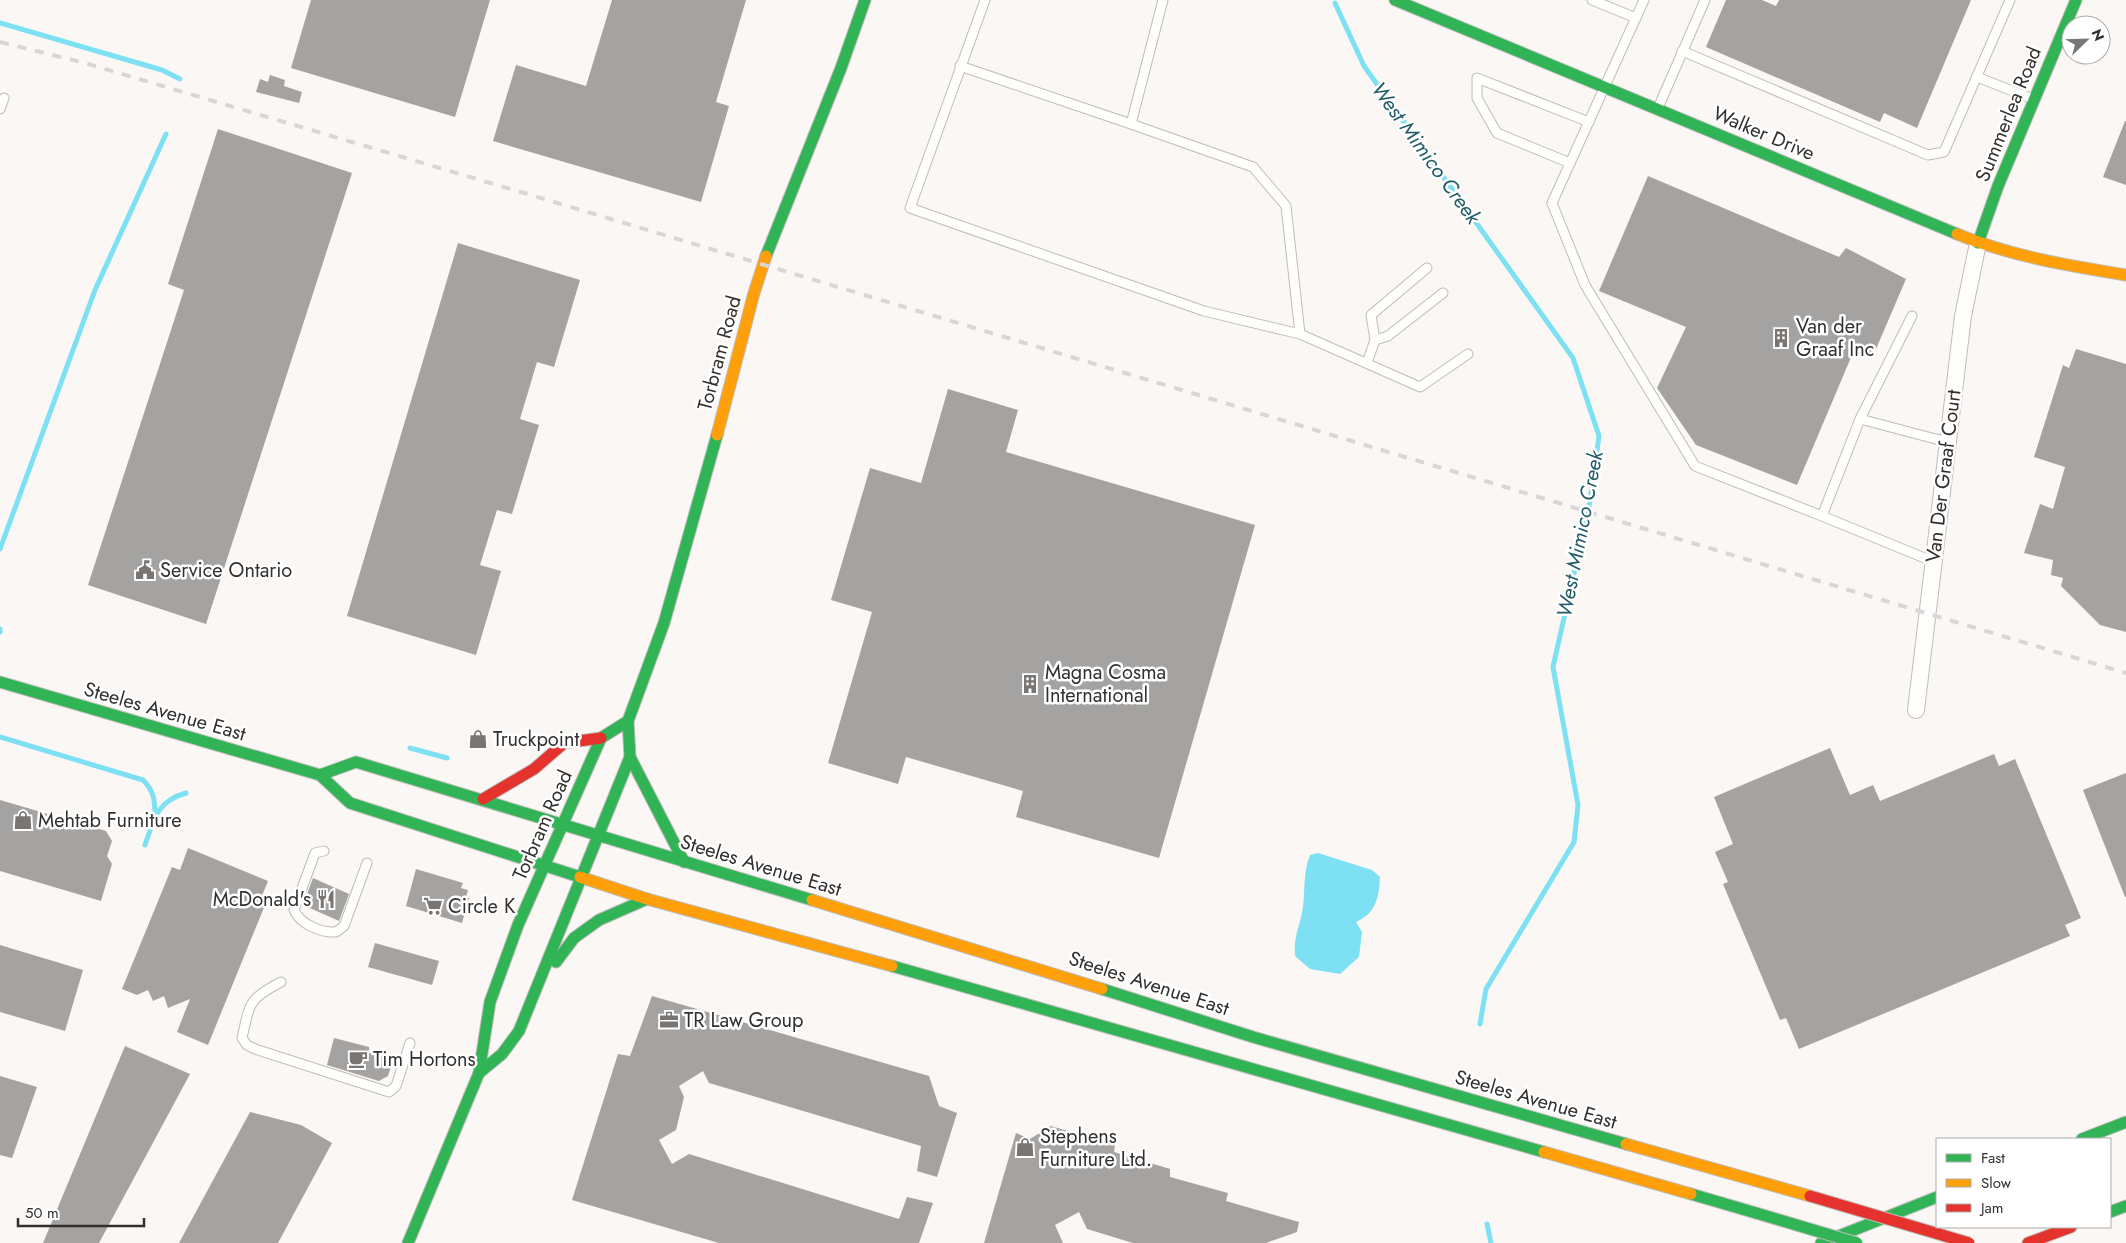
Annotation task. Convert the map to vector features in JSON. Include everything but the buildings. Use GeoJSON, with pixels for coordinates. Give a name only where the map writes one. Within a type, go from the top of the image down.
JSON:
{"type":"FeatureCollection","features":[{"type":"Feature","properties":{"kind":"main road","name":"Torbram Road"},"geometry":{"type":"LineString","coordinates":[[479,1073],[502,1054],[519,1031],[541,981],[630,757],[628,722],[669,605],[703,489],[739,344],[763,265],[865,0]]}},
{"type":"Feature","properties":{"kind":"main road","name":"Walker Drive"},"geometry":{"type":"LineString","coordinates":[[1395,0],[1978,243],[2078,267],[2126,275]]}},
{"type":"Feature","properties":{"kind":"main road","name":"Summerlea Road"},"geometry":{"type":"LineString","coordinates":[[1978,243],[1998,186],[2076,0]]}},
{"type":"Feature","properties":{"kind":"main road","name":"Steeles Avenue East"},"geometry":{"type":"LineString","coordinates":[[0,682],[320,775],[350,802],[647,899],[961,985],[1856,1243]]}},
{"type":"Feature","properties":{"kind":"main road"},"geometry":{"type":"LineString","coordinates":[[483,799],[534,769],[564,743],[601,738],[628,722]]}},
{"type":"Feature","properties":{"kind":"main road","name":"Torbram Road"},"geometry":{"type":"LineString","coordinates":[[408,1243],[479,1073],[490,1002],[518,926],[601,738]]}},
{"type":"Feature","properties":{"kind":"main road"},"geometry":{"type":"LineString","coordinates":[[630,757],[684,862]]}},
{"type":"Feature","properties":{"kind":"main road","name":"Steeles Avenue East"},"geometry":{"type":"LineString","coordinates":[[320,775],[356,762],[1026,964],[1253,1037],[1969,1243]]}},
{"type":"Feature","properties":{"kind":"main road"},"geometry":{"type":"LineString","coordinates":[[541,981],[574,938],[599,920],[647,899]]}},
{"type":"Feature","properties":{"kind":"main road"},"geometry":{"type":"LineString","coordinates":[[2085,1138],[2126,1122]]}},
{"type":"Feature","properties":{"kind":"main road"},"geometry":{"type":"LineString","coordinates":[[1821,1243],[1936,1197]]}},
{"type":"Feature","properties":{"kind":"main road"},"geometry":{"type":"LineString","coordinates":[[2111,1212],[2126,1206]]}},
{"type":"Feature","properties":{"kind":"main road"},"geometry":{"type":"LineString","coordinates":[[2028,1243],[2068,1228]]}},
{"type":"Feature","properties":{"kind":"street","name":"Van Der Graaf Court"},"geometry":{"type":"LineString","coordinates":[[1916,710],[1932,561],[1963,316],[1978,243]]}},
{"type":"Feature","properties":{"kind":"lane"},"geometry":{"type":"LineString","coordinates":[[985,0],[910,208],[1204,311],[1300,334],[1420,387],[1468,354]]}},
{"type":"Feature","properties":{"kind":"lane"},"geometry":{"type":"LineString","coordinates":[[1131,124],[1163,0]]}},
{"type":"Feature","properties":{"kind":"lane"},"geometry":{"type":"LineString","coordinates":[[1592,0],[1636,18]]}},
{"type":"Feature","properties":{"kind":"lane"},"geometry":{"type":"LineString","coordinates":[[1644,0],[1552,203],[1581,276],[1695,466],[1932,561]]}},
{"type":"Feature","properties":{"kind":"lane"},"geometry":{"type":"LineString","coordinates":[[1658,108],[1704,0]]}},
{"type":"Feature","properties":{"kind":"lane"},"geometry":{"type":"LineString","coordinates":[[1682,51],[1928,155],[1944,152],[2010,0]]}},
{"type":"Feature","properties":{"kind":"lane"},"geometry":{"type":"LineString","coordinates":[[960,66],[1253,167],[1286,206],[1300,334]]}},
{"type":"Feature","properties":{"kind":"lane"},"geometry":{"type":"LineString","coordinates":[[1977,77],[2034,99]]}},
{"type":"Feature","properties":{"kind":"lane"},"geometry":{"type":"LineString","coordinates":[[1570,162],[1497,133],[1477,98],[1477,78],[1589,122]]}},
{"type":"Feature","properties":{"kind":"lane"},"geometry":{"type":"LineString","coordinates":[[0,109],[4,98]]}},
{"type":"Feature","properties":{"kind":"lane"},"geometry":{"type":"LineString","coordinates":[[1367,363],[1375,340],[1371,315],[1426,268]]}},
{"type":"Feature","properties":{"kind":"lane"},"geometry":{"type":"LineString","coordinates":[[1375,340],[1388,336],[1444,293]]}},
{"type":"Feature","properties":{"kind":"lane"},"geometry":{"type":"LineString","coordinates":[[1822,516],[1860,419],[1912,316]]}},
{"type":"Feature","properties":{"kind":"lane"},"geometry":{"type":"LineString","coordinates":[[1860,419],[1947,442]]}},
{"type":"Feature","properties":{"kind":"lane"},"geometry":{"type":"LineString","coordinates":[[324,851],[315,853],[294,910],[297,918],[305,923],[330,932],[336,932],[344,926],[367,864]]}},
{"type":"Feature","properties":{"kind":"lane"},"geometry":{"type":"LineString","coordinates":[[281,982],[259,994],[249,1007],[242,1038],[246,1045],[389,1092],[396,1086],[410,1044]]}},
{"type":"Feature","properties":{"kind":"water"},"geometry":{"type":"Polygon","coordinates":[[[1318,853],[1372,870],[1380,877],[1379,892],[1375,904],[1368,914],[1356,922],[1362,932],[1359,957],[1340,974],[1310,969],[1295,956],[1308,862],[1310,855],[1318,853]]]}},
{"type":"Feature","properties":{"kind":"waterway","name":"West Mimico Creek"},"geometry":{"type":"LineString","coordinates":[[1335,3],[1364,66],[1573,358],[1599,436],[1589,507],[1553,667],[1578,805],[1574,842],[1486,989],[1480,1024]]}},
{"type":"Feature","properties":{"kind":"waterway"},"geometry":{"type":"LineString","coordinates":[[0,23],[162,70],[180,79]]}},
{"type":"Feature","properties":{"kind":"waterway"},"geometry":{"type":"LineString","coordinates":[[0,549],[95,290],[166,134]]}},
{"type":"Feature","properties":{"kind":"waterway"},"geometry":{"type":"LineString","coordinates":[[0,737],[143,780],[150,788],[153,796],[155,816]]}},
{"type":"Feature","properties":{"kind":"waterway"},"geometry":{"type":"LineString","coordinates":[[410,748],[447,758]]}},
{"type":"Feature","properties":{"kind":"waterway"},"geometry":{"type":"LineString","coordinates":[[145,845],[158,812],[176,796],[186,793]]}},
{"type":"Feature","properties":{"kind":"waterway","name":"West Mimico Creek"},"geometry":{"type":"LineString","coordinates":[[1487,1224],[1491,1243]]}},
{"type":"Feature","properties":{"kind":"railway"},"geometry":{"type":"LineString","coordinates":[[0,42],[85,63],[524,193],[2126,673]]}},
{"type":"Feature","properties":{"kind":"traffic: fast"},"geometry":{"type":"LineString","coordinates":[[766,256],[841,68],[865,0]]}},
{"type":"Feature","properties":{"kind":"traffic: fast"},"geometry":{"type":"LineString","coordinates":[[1395,0],[1957,234]]}},
{"type":"Feature","properties":{"kind":"traffic: fast"},"geometry":{"type":"LineString","coordinates":[[1978,243],[1998,186],[2076,0]]}},
{"type":"Feature","properties":{"kind":"traffic: fast"},"geometry":{"type":"LineString","coordinates":[[479,1073],[502,1054],[519,1031],[630,757],[628,721],[664,623],[717,435]]}},
{"type":"Feature","properties":{"kind":"traffic: fast"},"geometry":{"type":"LineString","coordinates":[[0,682],[320,775],[350,803],[580,877]]}},
{"type":"Feature","properties":{"kind":"traffic: fast"},"geometry":{"type":"LineString","coordinates":[[408,1243],[479,1073],[490,1002],[518,925],[601,738],[628,721]]}},
{"type":"Feature","properties":{"kind":"traffic: fast"},"geometry":{"type":"LineString","coordinates":[[630,757],[684,862]]}},
{"type":"Feature","properties":{"kind":"traffic: fast"},"geometry":{"type":"LineString","coordinates":[[320,775],[356,762],[812,900]]}},
{"type":"Feature","properties":{"kind":"traffic: fast"},"geometry":{"type":"LineString","coordinates":[[556,962],[574,938],[599,920],[647,899]]}},
{"type":"Feature","properties":{"kind":"traffic: fast"},"geometry":{"type":"LineString","coordinates":[[892,966],[1544,1152]]}},
{"type":"Feature","properties":{"kind":"traffic: fast"},"geometry":{"type":"LineString","coordinates":[[1102,989],[1253,1037],[1626,1144]]}},
{"type":"Feature","properties":{"kind":"traffic: fast"},"geometry":{"type":"LineString","coordinates":[[2085,1138],[2126,1122]]}},
{"type":"Feature","properties":{"kind":"traffic: fast"},"geometry":{"type":"LineString","coordinates":[[1691,1194],[1756,1213]]}},
{"type":"Feature","properties":{"kind":"traffic: fast"},"geometry":{"type":"LineString","coordinates":[[1821,1243],[1936,1197]]}},
{"type":"Feature","properties":{"kind":"traffic: fast"},"geometry":{"type":"LineString","coordinates":[[2111,1212],[2126,1206]]}},
{"type":"Feature","properties":{"kind":"traffic: fast"},"geometry":{"type":"LineString","coordinates":[[1756,1213],[1857,1243]]}},
{"type":"Feature","properties":{"kind":"traffic: slow"},"geometry":{"type":"LineString","coordinates":[[1957,234],[2019,254],[2062,264],[2126,275]]}},
{"type":"Feature","properties":{"kind":"traffic: slow"},"geometry":{"type":"LineString","coordinates":[[717,435],[754,293],[766,256]]}},
{"type":"Feature","properties":{"kind":"traffic: slow"},"geometry":{"type":"LineString","coordinates":[[580,877],[647,899],[892,966]]}},
{"type":"Feature","properties":{"kind":"traffic: slow"},"geometry":{"type":"LineString","coordinates":[[812,900],[1102,989]]}},
{"type":"Feature","properties":{"kind":"traffic: slow"},"geometry":{"type":"LineString","coordinates":[[1626,1144],[1810,1196]]}},
{"type":"Feature","properties":{"kind":"traffic: slow"},"geometry":{"type":"LineString","coordinates":[[1544,1152],[1691,1194]]}},
{"type":"Feature","properties":{"kind":"traffic: jam"},"geometry":{"type":"LineString","coordinates":[[483,799],[534,769],[564,743],[601,738]]}},
{"type":"Feature","properties":{"kind":"traffic: jam"},"geometry":{"type":"LineString","coordinates":[[1810,1196],[1969,1243]]}},
{"type":"Feature","properties":{"kind":"traffic: jam"},"geometry":{"type":"LineString","coordinates":[[2028,1243],[2068,1228]]}},
{"type":"Feature","properties":{"kind":"place","name":"Van der Graaf Inc"},"geometry":{"type":"Point","coordinates":[1781,338]}},
{"type":"Feature","properties":{"kind":"place","name":"Service Ontario"},"geometry":{"type":"Point","coordinates":[145,570]}},
{"type":"Feature","properties":{"kind":"place","name":"Magna Cosma International"},"geometry":{"type":"Point","coordinates":[1030,684]}},
{"type":"Feature","properties":{"kind":"place","name":"Truckpoint"},"geometry":{"type":"Point","coordinates":[478,739]}},
{"type":"Feature","properties":{"kind":"place","name":"Mehtab Furniture"},"geometry":{"type":"Point","coordinates":[23,820]}},
{"type":"Feature","properties":{"kind":"place","name":"McDonald's"},"geometry":{"type":"Point","coordinates":[326,899]}},
{"type":"Feature","properties":{"kind":"place","name":"Circle K"},"geometry":{"type":"Point","coordinates":[433,906]}},
{"type":"Feature","properties":{"kind":"place","name":"TR Law Group"},"geometry":{"type":"Point","coordinates":[669,1020]}},
{"type":"Feature","properties":{"kind":"place","name":"Tim Hortons"},"geometry":{"type":"Point","coordinates":[358,1059]}},
{"type":"Feature","properties":{"kind":"place","name":"Stephens Furniture Ltd."},"geometry":{"type":"Point","coordinates":[1025,1147]}}]}
